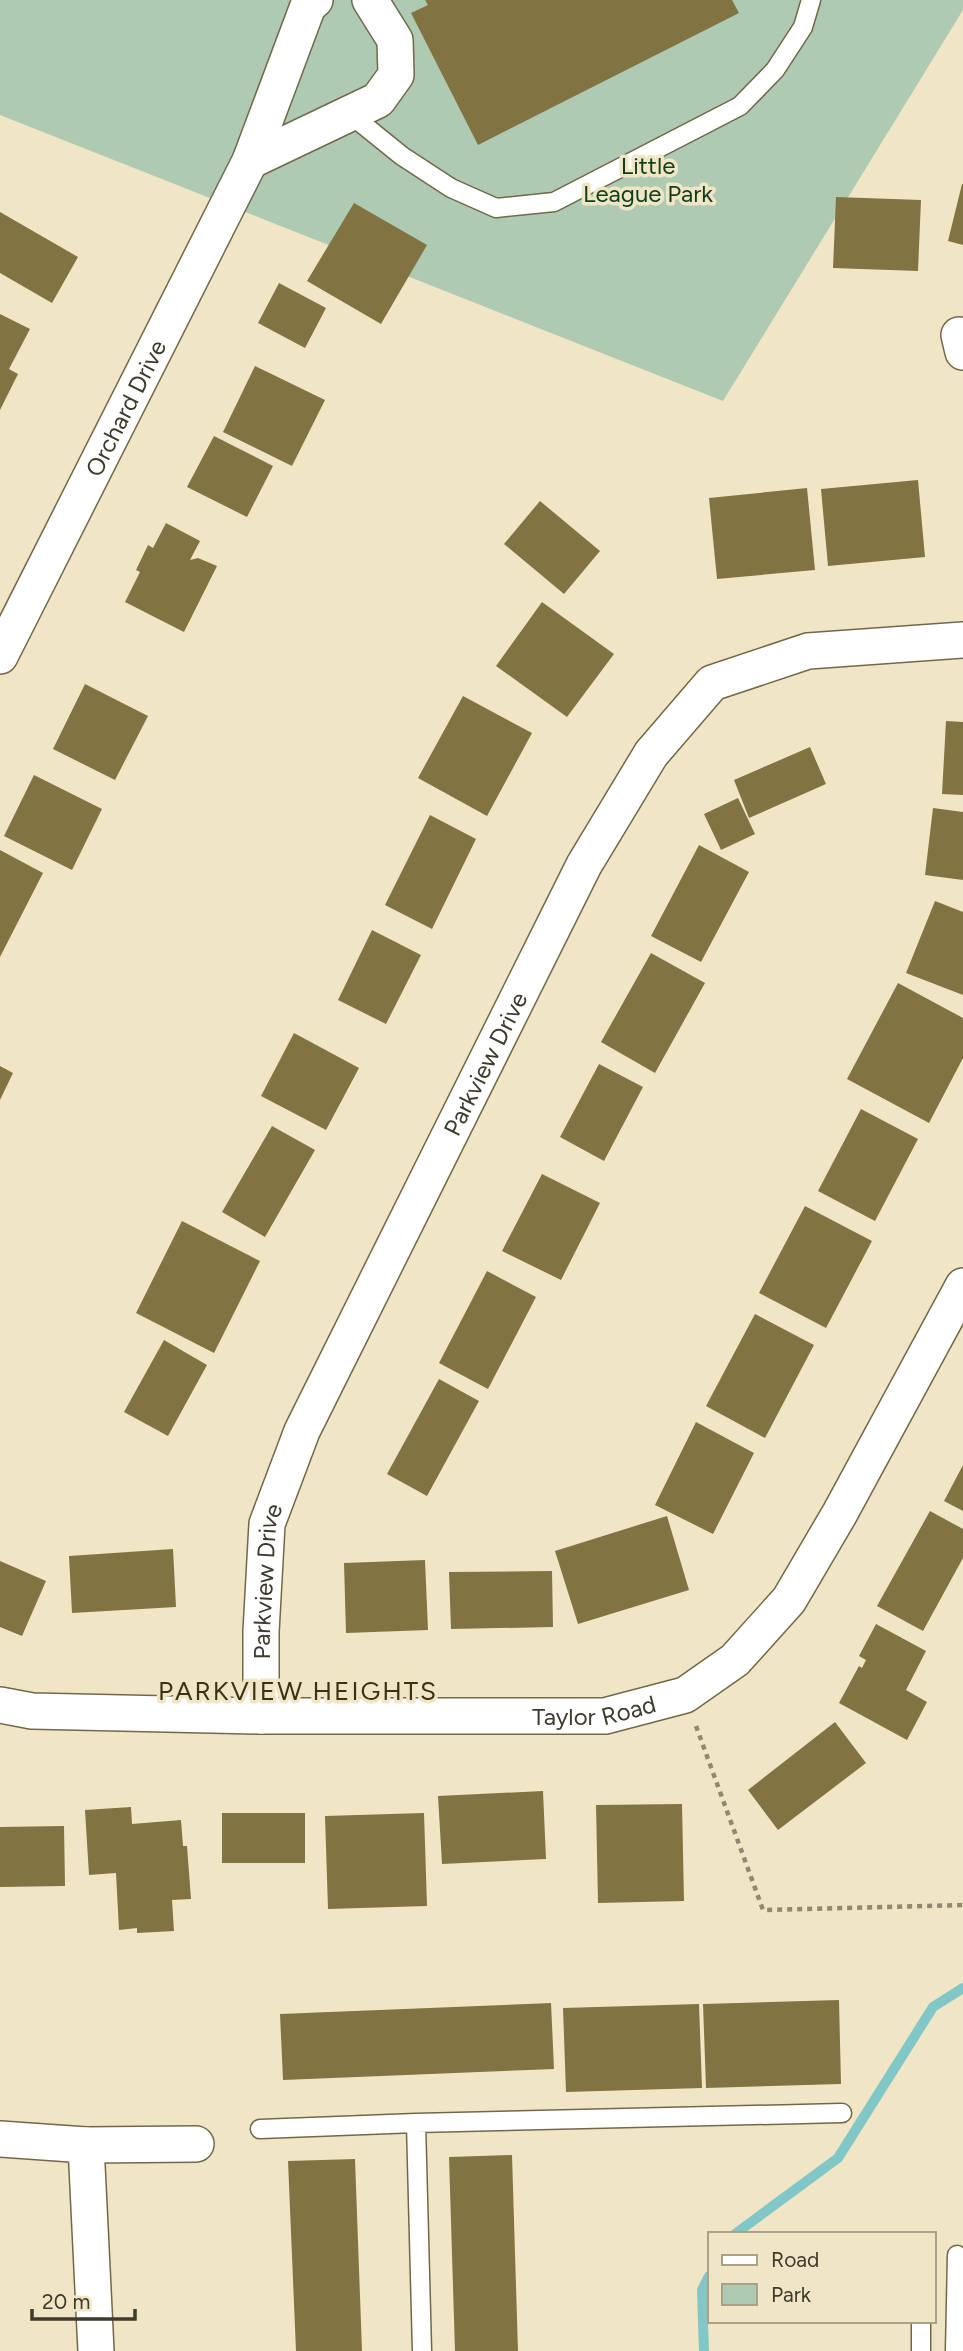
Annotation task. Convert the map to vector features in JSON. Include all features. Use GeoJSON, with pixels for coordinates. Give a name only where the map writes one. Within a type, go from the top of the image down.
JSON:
{"type":"FeatureCollection","features":[{"type":"Feature","properties":{"kind":"street","name":"Orchard Drive"},"geometry":{"type":"LineString","coordinates":[[0,656],[250,161],[308,5],[315,0]]}},
{"type":"Feature","properties":{"kind":"street"},"geometry":{"type":"LineString","coordinates":[[250,161],[378,100],[396,75],[395,40],[370,0]]}},
{"type":"Feature","properties":{"kind":"street","name":"Parkview Drive"},"geometry":{"type":"LineString","coordinates":[[261,1716],[261,1632],[267,1524],[302,1431],[584,865],[651,754],[712,683],[808,651],[963,640]]}},
{"type":"Feature","properties":{"kind":"street","name":"Taylor Road"},"geometry":{"type":"LineString","coordinates":[[0,1705],[32,1712],[261,1716],[605,1716],[685,1695],[735,1660],[789,1600],[840,1513],[963,1286]]}},
{"type":"Feature","properties":{"kind":"street"},"geometry":{"type":"LineString","coordinates":[[0,2139],[86,2145],[196,2144]]}},
{"type":"Feature","properties":{"kind":"street"},"geometry":{"type":"LineString","coordinates":[[86,2145],[96,2351]]}},
{"type":"Feature","properties":{"kind":"lane"},"geometry":{"type":"LineString","coordinates":[[350,114],[402,156],[451,188],[496,208],[554,202],[740,106],[775,70],[803,27],[811,0]]}},
{"type":"Feature","properties":{"kind":"lane"},"geometry":{"type":"LineString","coordinates":[[260,2129],[842,2113]]}},
{"type":"Feature","properties":{"kind":"lane"},"geometry":{"type":"LineString","coordinates":[[416,2123],[422,2351]]}},
{"type":"Feature","properties":{"kind":"lane"},"geometry":{"type":"LineString","coordinates":[[955,2351],[957,2255]]}},
{"type":"Feature","properties":{"kind":"lane"},"geometry":{"type":"LineString","coordinates":[[921,2323],[921,2351]]}},
{"type":"Feature","properties":{"kind":"path"},"geometry":{"type":"LineString","coordinates":[[685,1695],[763,1910],[963,1905]]}},
{"type":"Feature","properties":{"kind":"green space","name":"Little League Park"},"geometry":{"type":"Polygon","coordinates":[[[0,0],[963,0],[963,10],[723,401],[0,115],[0,0]]]}},
{"type":"Feature","properties":{"kind":"building"},"geometry":{"type":"Polygon","coordinates":[[[425,0],[732,0],[739,13],[478,145],[411,13],[428,5],[425,0]]]}},
{"type":"Feature","properties":{"kind":"building"},"geometry":{"type":"Polygon","coordinates":[[[963,184],[963,245],[948,241],[963,184]]]}},
{"type":"Feature","properties":{"kind":"building"},"geometry":{"type":"Polygon","coordinates":[[[836,197],[921,200],[918,271],[833,268],[836,197]]]}},
{"type":"Feature","properties":{"kind":"building"},"geometry":{"type":"Polygon","coordinates":[[[354,203],[427,245],[381,324],[307,281],[354,203]]]}},
{"type":"Feature","properties":{"kind":"building"},"geometry":{"type":"Polygon","coordinates":[[[0,212],[78,257],[52,303],[0,273],[0,212]]]}},
{"type":"Feature","properties":{"kind":"building"},"geometry":{"type":"Polygon","coordinates":[[[279,283],[326,308],[305,348],[258,323],[279,283]]]}},
{"type":"Feature","properties":{"kind":"building"},"geometry":{"type":"Polygon","coordinates":[[[0,314],[30,329],[9,369],[18,374],[0,410],[0,314]]]}},
{"type":"Feature","properties":{"kind":"building"},"geometry":{"type":"Polygon","coordinates":[[[255,366],[325,400],[292,466],[223,432],[255,366]]]}},
{"type":"Feature","properties":{"kind":"building"},"geometry":{"type":"Polygon","coordinates":[[[214,436],[273,466],[247,517],[187,487],[214,436]]]}},
{"type":"Feature","properties":{"kind":"building"},"geometry":{"type":"Polygon","coordinates":[[[918,480],[925,557],[828,566],[821,489],[918,480]]]}},
{"type":"Feature","properties":{"kind":"building"},"geometry":{"type":"Polygon","coordinates":[[[807,488],[815,570],[717,579],[709,498],[807,488]]]}},
{"type":"Feature","properties":{"kind":"building"},"geometry":{"type":"Polygon","coordinates":[[[540,501],[600,551],[564,594],[504,544],[540,501]]]}},
{"type":"Feature","properties":{"kind":"building"},"geometry":{"type":"Polygon","coordinates":[[[166,523],[200,541],[190,560],[198,558],[217,566],[184,632],[125,602],[140,572],[136,570],[148,545],[153,548],[166,523]]]}},
{"type":"Feature","properties":{"kind":"building"},"geometry":{"type":"Polygon","coordinates":[[[542,602],[614,654],[567,717],[496,666],[542,602]]]}},
{"type":"Feature","properties":{"kind":"building"},"geometry":{"type":"Polygon","coordinates":[[[85,684],[148,716],[115,780],[53,749],[85,684]]]}},
{"type":"Feature","properties":{"kind":"building"},"geometry":{"type":"Polygon","coordinates":[[[463,696],[532,733],[487,816],[418,778],[463,696]]]}},
{"type":"Feature","properties":{"kind":"building"},"geometry":{"type":"Polygon","coordinates":[[[946,721],[963,722],[963,795],[942,794],[946,721]]]}},
{"type":"Feature","properties":{"kind":"building"},"geometry":{"type":"Polygon","coordinates":[[[810,747],[826,784],[749,818],[734,780],[810,747]]]}},
{"type":"Feature","properties":{"kind":"building"},"geometry":{"type":"Polygon","coordinates":[[[34,775],[102,809],[72,870],[4,836],[34,775]]]}},
{"type":"Feature","properties":{"kind":"building"},"geometry":{"type":"Polygon","coordinates":[[[738,798],[755,834],[721,850],[704,814],[738,798]]]}},
{"type":"Feature","properties":{"kind":"building"},"geometry":{"type":"Polygon","coordinates":[[[933,808],[963,812],[963,880],[925,875],[933,808]]]}},
{"type":"Feature","properties":{"kind":"building"},"geometry":{"type":"Polygon","coordinates":[[[430,815],[476,839],[432,929],[385,905],[430,815]]]}},
{"type":"Feature","properties":{"kind":"building"},"geometry":{"type":"Polygon","coordinates":[[[699,845],[749,872],[701,962],[651,936],[699,845]]]}},
{"type":"Feature","properties":{"kind":"building"},"geometry":{"type":"Polygon","coordinates":[[[0,850],[43,873],[0,957],[0,850]]]}},
{"type":"Feature","properties":{"kind":"building"},"geometry":{"type":"Polygon","coordinates":[[[935,901],[963,912],[963,995],[906,973],[935,901]]]}},
{"type":"Feature","properties":{"kind":"building"},"geometry":{"type":"Polygon","coordinates":[[[372,930],[421,955],[386,1024],[338,1000],[372,930]]]}},
{"type":"Feature","properties":{"kind":"building"},"geometry":{"type":"Polygon","coordinates":[[[651,953],[705,983],[655,1073],[601,1042],[651,953]]]}},
{"type":"Feature","properties":{"kind":"building"},"geometry":{"type":"Polygon","coordinates":[[[898,983],[963,1018],[963,1058],[929,1123],[847,1079],[898,983]]]}},
{"type":"Feature","properties":{"kind":"building"},"geometry":{"type":"Polygon","coordinates":[[[294,1033],[359,1068],[326,1130],[261,1096],[294,1033]]]}},
{"type":"Feature","properties":{"kind":"building"},"geometry":{"type":"Polygon","coordinates":[[[599,1064],[643,1087],[604,1161],[560,1137],[599,1064]]]}},
{"type":"Feature","properties":{"kind":"building"},"geometry":{"type":"Polygon","coordinates":[[[0,1066],[13,1073],[0,1100],[0,1066]]]}},
{"type":"Feature","properties":{"kind":"building"},"geometry":{"type":"Polygon","coordinates":[[[861,1109],[918,1139],[875,1221],[818,1191],[861,1109]]]}},
{"type":"Feature","properties":{"kind":"building"},"geometry":{"type":"Polygon","coordinates":[[[272,1126],[315,1150],[265,1237],[222,1212],[272,1126]]]}},
{"type":"Feature","properties":{"kind":"building"},"geometry":{"type":"Polygon","coordinates":[[[542,1174],[600,1203],[561,1280],[502,1251],[542,1174]]]}},
{"type":"Feature","properties":{"kind":"building"},"geometry":{"type":"Polygon","coordinates":[[[805,1206],[872,1241],[826,1328],[759,1293],[805,1206]]]}},
{"type":"Feature","properties":{"kind":"building"},"geometry":{"type":"Polygon","coordinates":[[[182,1221],[260,1261],[214,1353],[136,1313],[182,1221]]]}},
{"type":"Feature","properties":{"kind":"building"},"geometry":{"type":"Polygon","coordinates":[[[487,1271],[536,1297],[488,1389],[439,1363],[487,1271]]]}},
{"type":"Feature","properties":{"kind":"building"},"geometry":{"type":"Polygon","coordinates":[[[755,1314],[814,1345],[765,1438],[706,1406],[755,1314]]]}},
{"type":"Feature","properties":{"kind":"building"},"geometry":{"type":"Polygon","coordinates":[[[164,1340],[207,1365],[168,1436],[124,1412],[164,1340]]]}},
{"type":"Feature","properties":{"kind":"building"},"geometry":{"type":"Polygon","coordinates":[[[439,1379],[479,1401],[427,1496],[387,1474],[439,1379]]]}},
{"type":"Feature","properties":{"kind":"building"},"geometry":{"type":"Polygon","coordinates":[[[696,1422],[754,1453],[713,1534],[655,1505],[696,1422]]]}},
{"type":"Feature","properties":{"kind":"building"},"geometry":{"type":"Polygon","coordinates":[[[963,1465],[963,1511],[944,1501],[963,1465]]]}},
{"type":"Feature","properties":{"kind":"building"},"geometry":{"type":"Polygon","coordinates":[[[930,1511],[963,1529],[963,1558],[923,1631],[877,1606],[930,1511]]]}},
{"type":"Feature","properties":{"kind":"building"},"geometry":{"type":"Polygon","coordinates":[[[667,1516],[689,1590],[578,1624],[555,1551],[667,1516]]]}},
{"type":"Feature","properties":{"kind":"building"},"geometry":{"type":"Polygon","coordinates":[[[173,1549],[176,1607],[72,1613],[69,1556],[173,1549]]]}},
{"type":"Feature","properties":{"kind":"building"},"geometry":{"type":"Polygon","coordinates":[[[425,1560],[428,1630],[346,1633],[344,1563],[425,1560]]]}},
{"type":"Feature","properties":{"kind":"building"},"geometry":{"type":"Polygon","coordinates":[[[0,1561],[46,1581],[22,1636],[0,1627],[0,1561]]]}},
{"type":"Feature","properties":{"kind":"building"},"geometry":{"type":"Polygon","coordinates":[[[552,1571],[553,1627],[451,1629],[449,1572],[552,1571]]]}},
{"type":"Feature","properties":{"kind":"building"},"geometry":{"type":"Polygon","coordinates":[[[876,1624],[926,1651],[906,1690],[927,1702],[907,1740],[839,1703],[859,1666],[862,1668],[866,1660],[859,1656],[876,1624]]]}},
{"type":"Feature","properties":{"kind":"building"},"geometry":{"type":"Polygon","coordinates":[[[835,1722],[866,1763],[778,1830],[748,1790],[835,1722]]]}},
{"type":"Feature","properties":{"kind":"building"},"geometry":{"type":"Polygon","coordinates":[[[543,1791],[546,1859],[442,1864],[438,1796],[543,1791]]]}},
{"type":"Feature","properties":{"kind":"building"},"geometry":{"type":"Polygon","coordinates":[[[682,1804],[684,1901],[598,1903],[596,1805],[682,1804]]]}},
{"type":"Feature","properties":{"kind":"building"},"geometry":{"type":"Polygon","coordinates":[[[131,1807],[132,1824],[181,1820],[183,1846],[187,1846],[191,1899],[172,1900],[174,1931],[137,1933],[137,1928],[119,1930],[116,1873],[89,1875],[85,1810],[131,1807]]]}},
{"type":"Feature","properties":{"kind":"building"},"geometry":{"type":"Polygon","coordinates":[[[222,1813],[305,1813],[305,1863],[222,1863],[222,1813]]]}},
{"type":"Feature","properties":{"kind":"building"},"geometry":{"type":"Polygon","coordinates":[[[424,1813],[427,1906],[328,1909],[325,1816],[424,1813]]]}},
{"type":"Feature","properties":{"kind":"building"},"geometry":{"type":"Polygon","coordinates":[[[64,1826],[65,1886],[0,1887],[0,1827],[64,1826]]]}},
{"type":"Feature","properties":{"kind":"building"},"geometry":{"type":"Polygon","coordinates":[[[839,2000],[841,2084],[706,2088],[703,2004],[839,2000]]]}},
{"type":"Feature","properties":{"kind":"building"},"geometry":{"type":"Polygon","coordinates":[[[551,2003],[554,2069],[283,2080],[280,2014],[551,2003]]]}},
{"type":"Feature","properties":{"kind":"building"},"geometry":{"type":"Polygon","coordinates":[[[699,2004],[702,2088],[566,2092],[563,2008],[699,2004]]]}},
{"type":"Feature","properties":{"kind":"building"},"geometry":{"type":"Polygon","coordinates":[[[512,2155],[518,2351],[455,2351],[449,2157],[512,2155]]]}},
{"type":"Feature","properties":{"kind":"building"},"geometry":{"type":"Polygon","coordinates":[[[355,2159],[362,2351],[296,2351],[288,2161],[355,2159]]]}},
{"type":"Feature","properties":{"kind":"waterway"},"geometry":{"type":"LineString","coordinates":[[738,2232],[838,2158],[933,2007],[963,1988]]}},
{"type":"Feature","properties":{"kind":"waterway"},"geometry":{"type":"LineString","coordinates":[[704,2351],[702,2290],[708,2278]]}},
{"type":"Feature","properties":{"kind":"district","name":"PARKVIEW HEIGHTS"},"geometry":{"type":"Point","coordinates":[298,1691]}}]}
